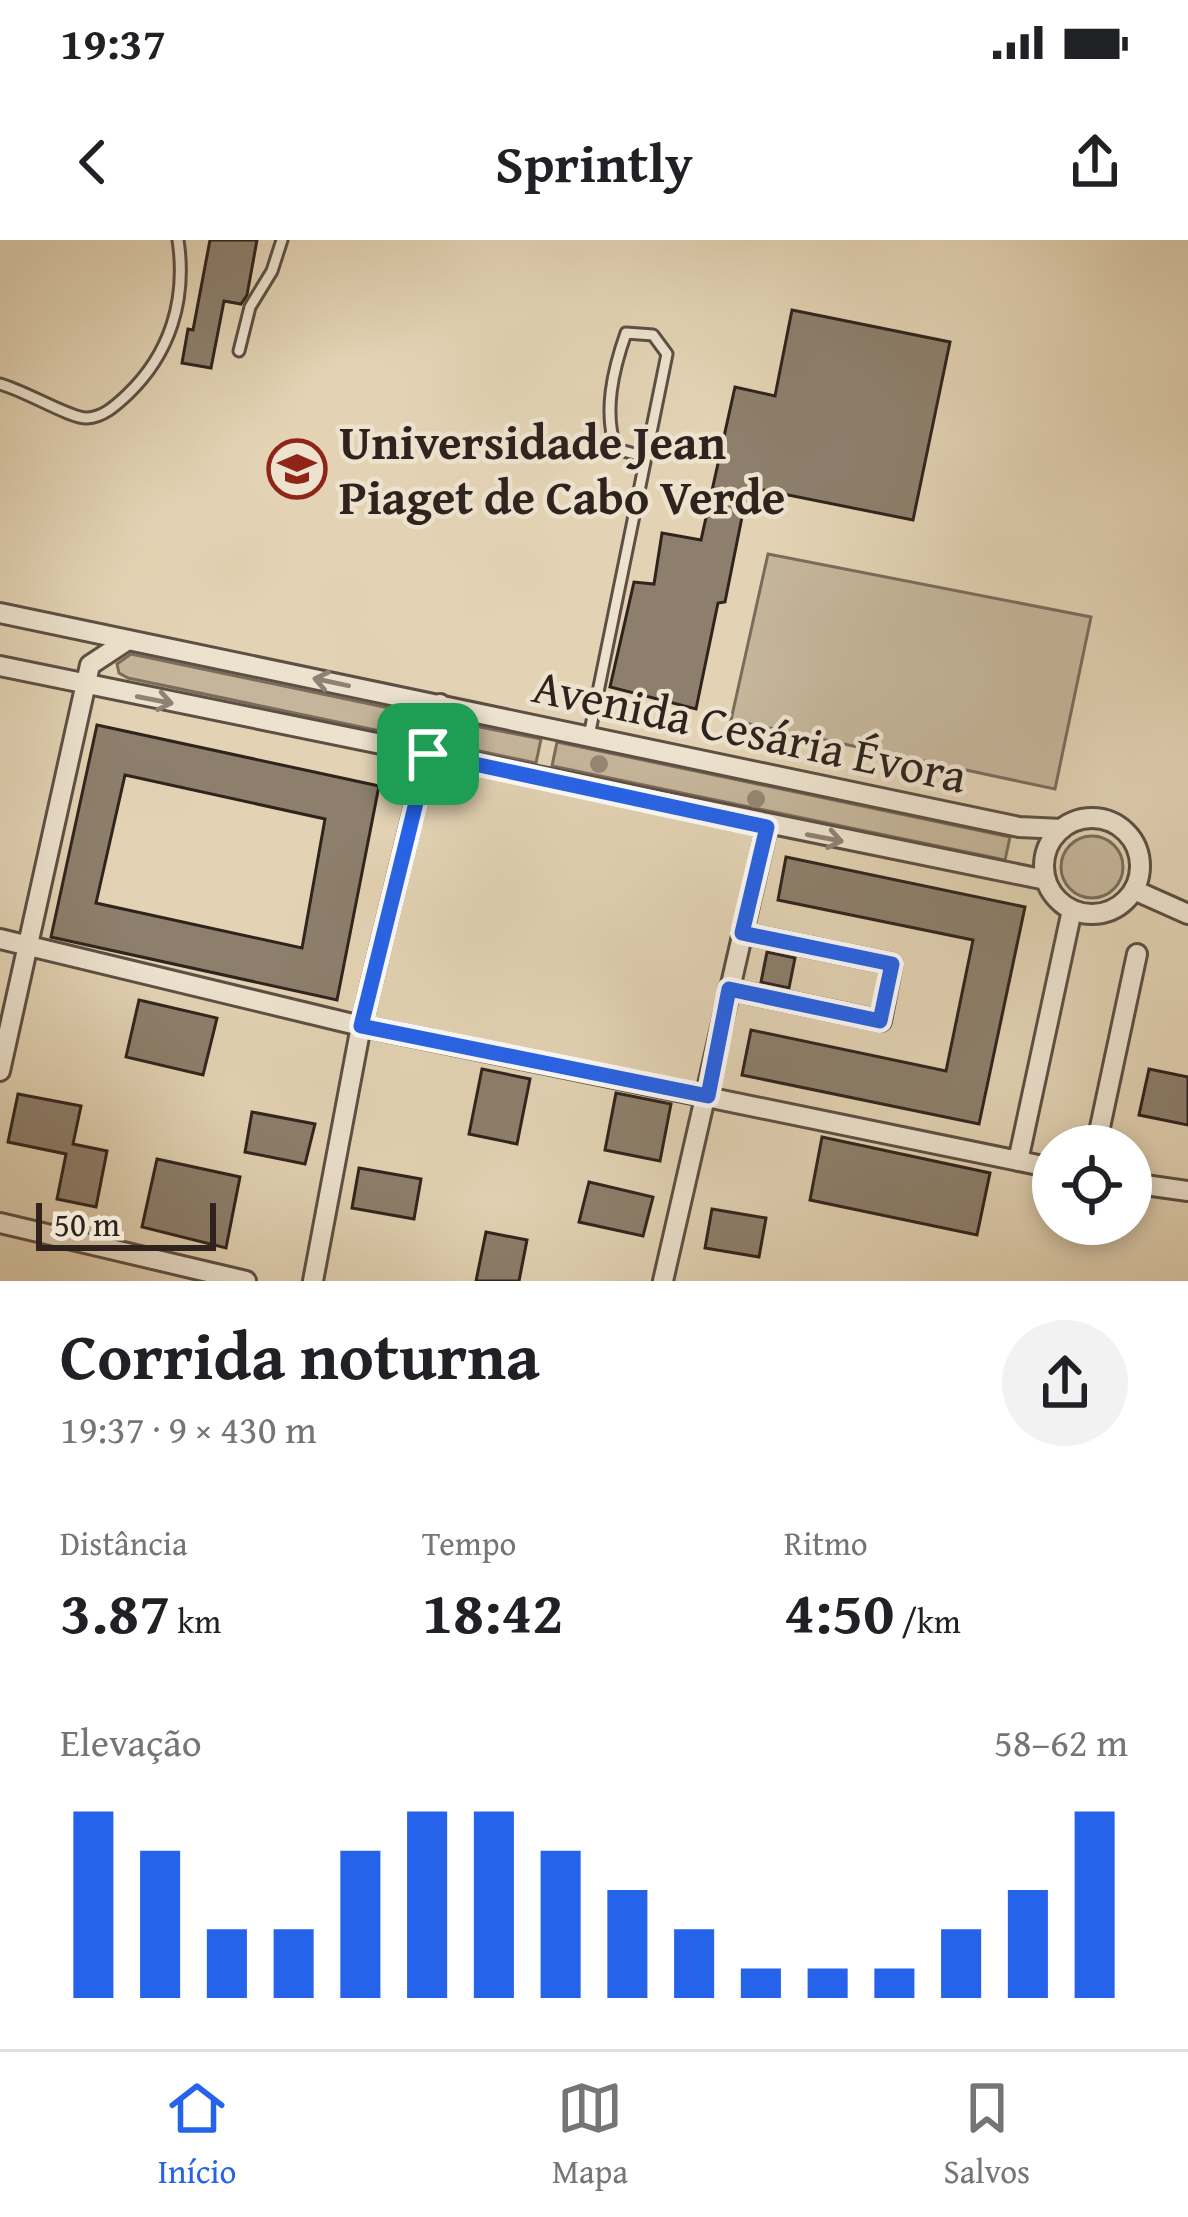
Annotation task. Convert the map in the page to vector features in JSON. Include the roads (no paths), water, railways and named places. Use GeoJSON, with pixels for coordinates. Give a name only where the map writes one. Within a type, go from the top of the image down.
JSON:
{"type":"FeatureCollection","features":[{"type":"Feature","properties":{"kind":"street","name":"Avenida Cesária Évora"},"geometry":{"type":"LineString","coordinates":[[0,613],[1019,827],[1062,829]]}},
{"type":"Feature","properties":{"kind":"street"},"geometry":{"type":"LineString","coordinates":[[0,1071],[90,665],[128,640]]}},
{"type":"Feature","properties":{"kind":"street","name":"Avenida Cesária Évora"},"geometry":{"type":"LineString","coordinates":[[0,666],[767,827],[1046,880]]}},
{"type":"Feature","properties":{"kind":"street"},"geometry":{"type":"LineString","coordinates":[[313,1281],[361,1026],[440,704]]}},
{"type":"Feature","properties":{"kind":"street"},"geometry":{"type":"LineString","coordinates":[[1091,819],[1120,828],[1138,853],[1140,872],[1134,890],[1113,909],[1100,914],[1072,910],[1052,892],[1046,880],[1046,852],[1062,829],[1091,819]]}},
{"type":"Feature","properties":{"kind":"street"},"geometry":{"type":"LineString","coordinates":[[663,1281],[767,827]]}},
{"type":"Feature","properties":{"kind":"street"},"geometry":{"type":"LineString","coordinates":[[1134,890],[1188,914]]}},
{"type":"Feature","properties":{"kind":"street"},"geometry":{"type":"LineString","coordinates":[[1018,1161],[1072,910]]}},
{"type":"Feature","properties":{"kind":"street"},"geometry":{"type":"LineString","coordinates":[[729,989],[880,1021],[892,964],[742,933]]}},
{"type":"Feature","properties":{"kind":"street"},"geometry":{"type":"LineString","coordinates":[[0,939],[361,1026],[1032,1164]]}},
{"type":"Feature","properties":{"kind":"street"},"geometry":{"type":"LineString","coordinates":[[1100,1125],[1137,954]]}},
{"type":"Feature","properties":{"kind":"street"},"geometry":{"type":"LineString","coordinates":[[1152,1186],[1188,1191]]}},
{"type":"Feature","properties":{"kind":"street"},"geometry":{"type":"LineString","coordinates":[[0,1223],[245,1281]]}},
{"type":"Feature","properties":{"kind":"lane"},"geometry":{"type":"LineString","coordinates":[[0,385],[38,396],[80,418],[98,416],[114,407],[152,371],[166,349],[177,297],[178,240]]}},
{"type":"Feature","properties":{"kind":"lane"},"geometry":{"type":"LineString","coordinates":[[239,351],[250,308],[272,271],[282,240]]}},
{"type":"Feature","properties":{"kind":"lane"},"geometry":{"type":"LineString","coordinates":[[590,736],[667,354],[653,335],[626,334],[615,364],[609,428],[616,449],[646,458]]}},
{"type":"Feature","properties":{"kind":"place","name":"Universidade Jean Piaget de Cabo Verde"},"geometry":{"type":"Point","coordinates":[297,469]}}]}
